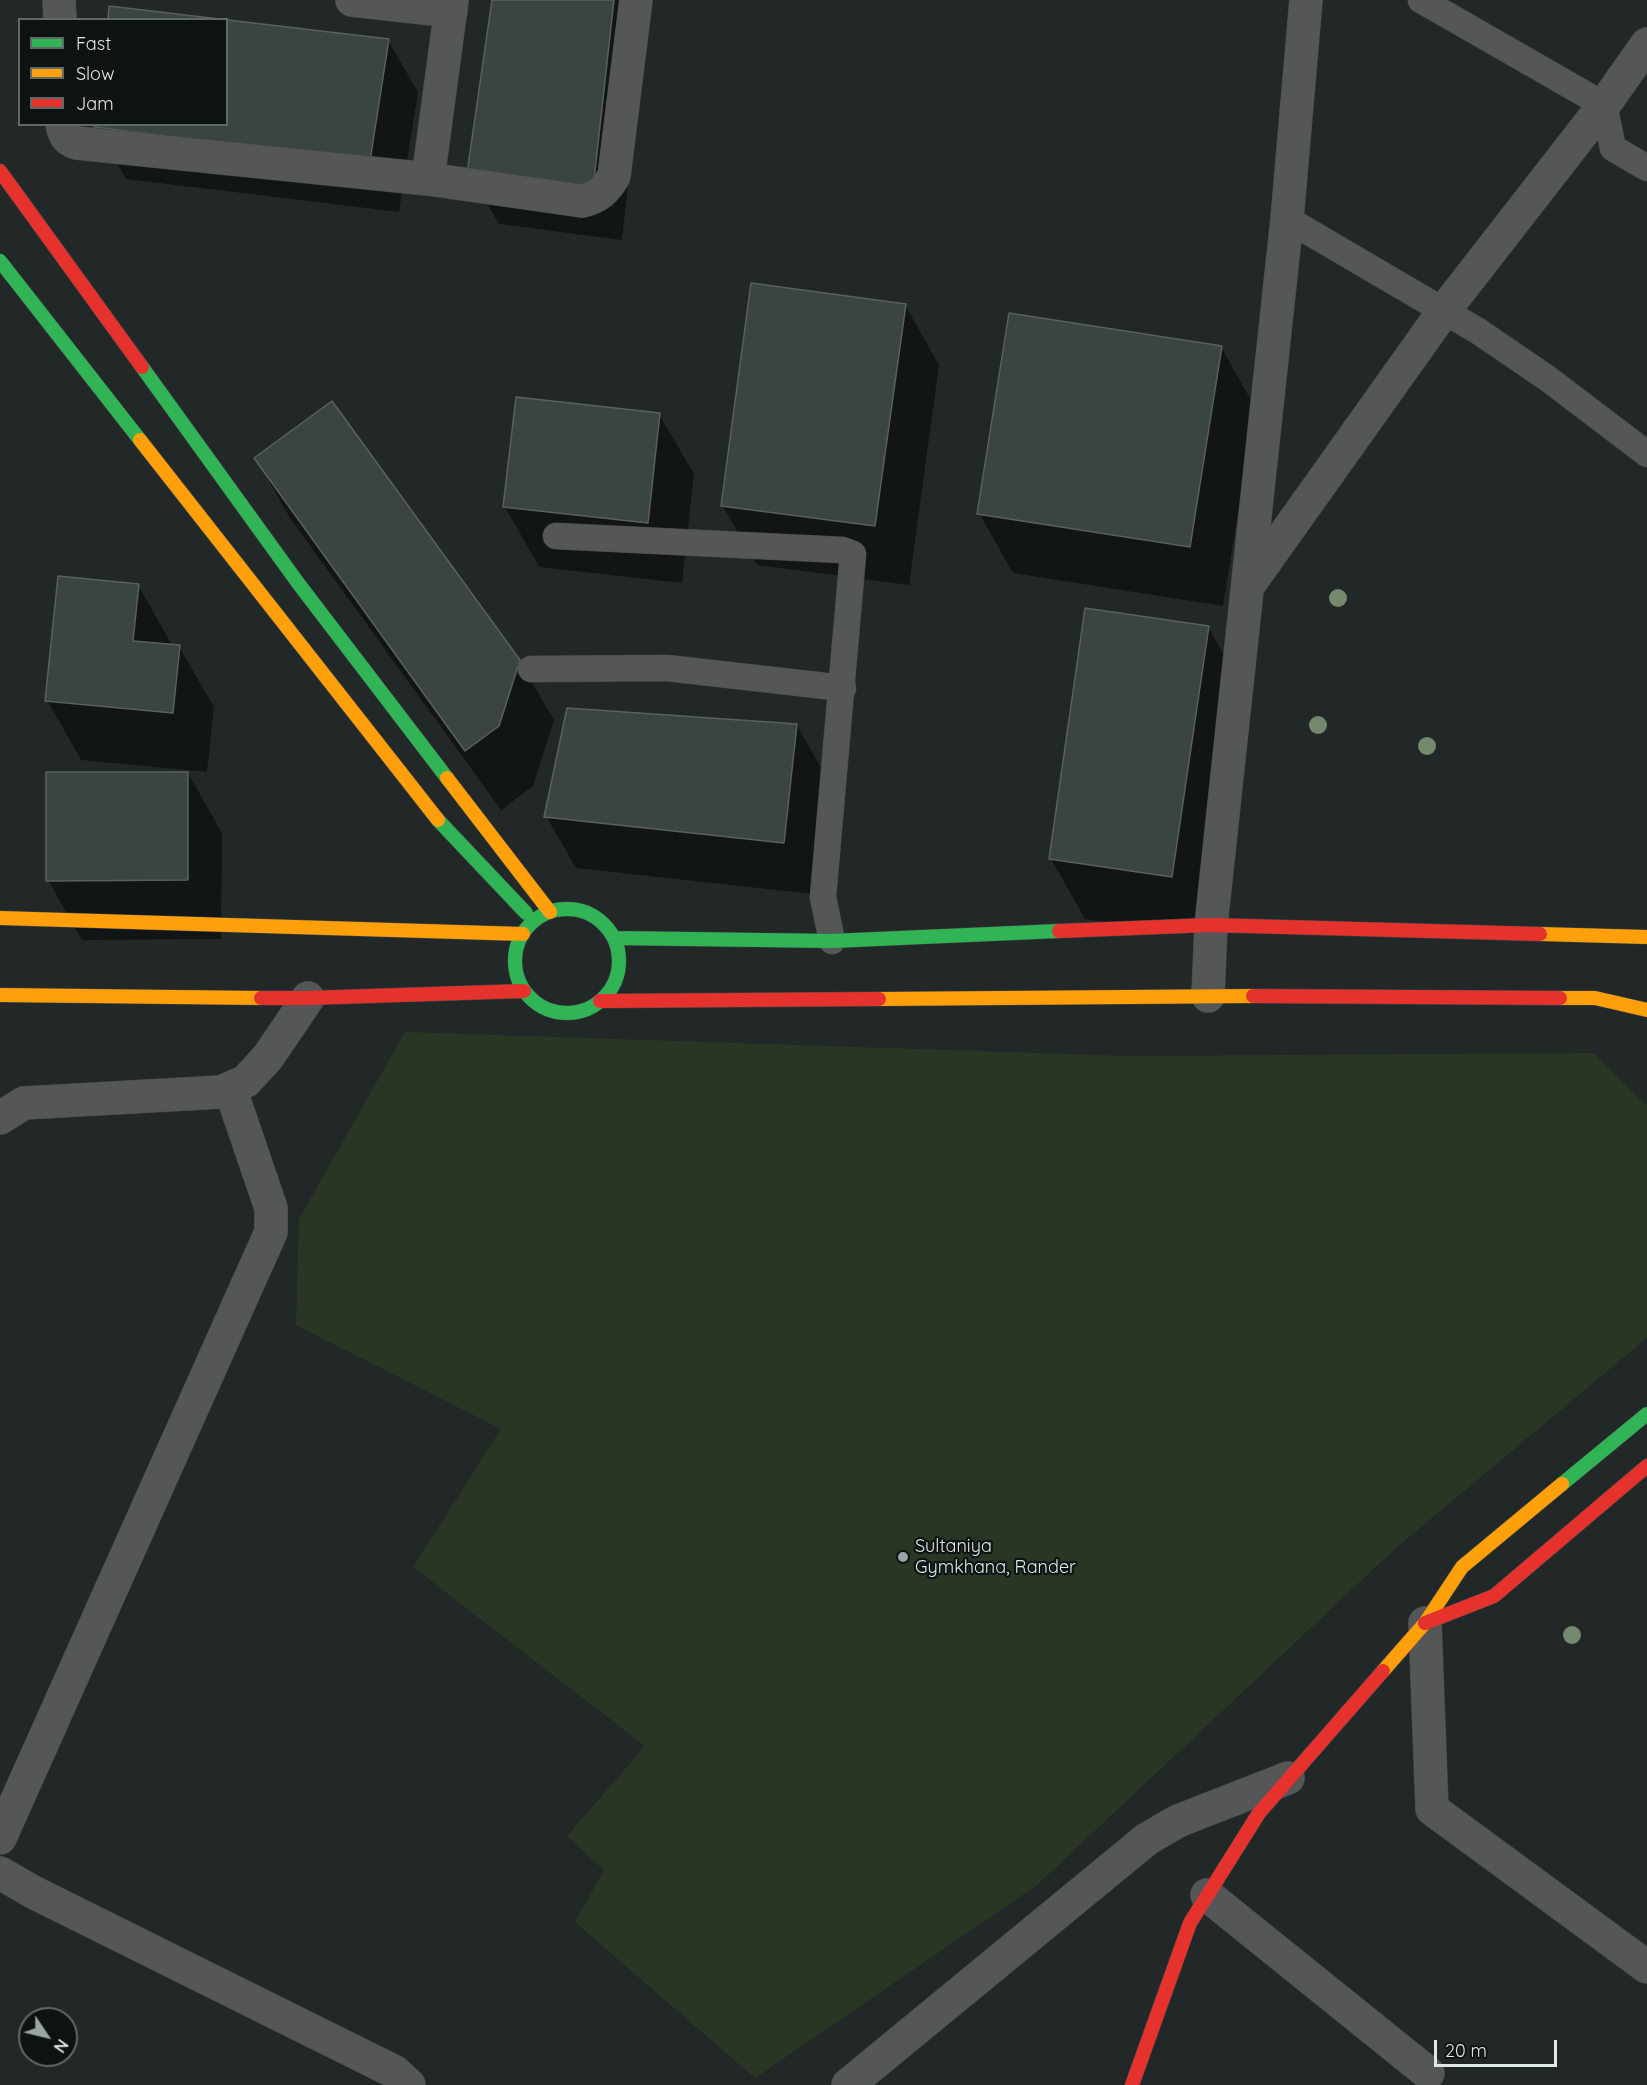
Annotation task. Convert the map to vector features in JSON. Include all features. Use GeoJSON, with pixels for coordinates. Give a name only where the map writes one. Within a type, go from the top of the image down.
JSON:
{"type":"FeatureCollection","features":[{"type":"Feature","properties":{"kind":"main road"},"geometry":{"type":"LineString","coordinates":[[0,171],[298,583],[550,912]]}},
{"type":"Feature","properties":{"kind":"main road"},"geometry":{"type":"LineString","coordinates":[[0,261],[432,813],[534,921]]}},
{"type":"Feature","properties":{"kind":"main road"},"geometry":{"type":"LineString","coordinates":[[557,909],[574,909],[591,914],[604,924],[614,938],[619,955],[618,972],[611,988],[600,1001],[585,1010],[568,1014],[550,1011],[535,1003],[524,991],[516,975],[514,958],[518,941],[527,926],[534,921],[541,915],[557,909]]}},
{"type":"Feature","properties":{"kind":"main road"},"geometry":{"type":"LineString","coordinates":[[0,918],[523,934]]}},
{"type":"Feature","properties":{"kind":"main road"},"geometry":{"type":"LineString","coordinates":[[614,938],[832,940],[1211,925],[1647,937]]}},
{"type":"Feature","properties":{"kind":"main road"},"geometry":{"type":"LineString","coordinates":[[0,995],[308,998],[524,991]]}},
{"type":"Feature","properties":{"kind":"main road"},"geometry":{"type":"LineString","coordinates":[[600,1001],[1208,996],[1595,999],[1647,1010]]}},
{"type":"Feature","properties":{"kind":"main road"},"geometry":{"type":"LineString","coordinates":[[1132,2085],[1190,1923],[1259,1813],[1425,1623],[1462,1567],[1647,1414]]}},
{"type":"Feature","properties":{"kind":"main road"},"geometry":{"type":"LineString","coordinates":[[1425,1623],[1494,1596],[1647,1466]]}},
{"type":"Feature","properties":{"kind":"street"},"geometry":{"type":"LineString","coordinates":[[59,0],[60,18]]}},
{"type":"Feature","properties":{"kind":"street"},"geometry":{"type":"LineString","coordinates":[[352,0],[451,5],[428,179]]}},
{"type":"Feature","properties":{"kind":"street"},"geometry":{"type":"LineString","coordinates":[[62,126],[64,135],[70,141],[77,143],[428,179],[582,201],[596,197],[606,189],[614,176],[636,0]]}},
{"type":"Feature","properties":{"kind":"street"},"geometry":{"type":"LineString","coordinates":[[1208,996],[1211,925],[1287,219],[1306,0]]}},
{"type":"Feature","properties":{"kind":"street"},"geometry":{"type":"LineString","coordinates":[[1247,587],[1443,312],[1604,105],[1647,44]]}},
{"type":"Feature","properties":{"kind":"street"},"geometry":{"type":"LineString","coordinates":[[0,1118],[24,1103],[221,1092],[246,1081],[268,1057],[308,998]]}},
{"type":"Feature","properties":{"kind":"street"},"geometry":{"type":"LineString","coordinates":[[0,1838],[271,1232],[271,1208],[230,1088]]}},
{"type":"Feature","properties":{"kind":"street"},"geometry":{"type":"LineString","coordinates":[[1425,1623],[1432,1809],[1647,1966]]}},
{"type":"Feature","properties":{"kind":"street"},"geometry":{"type":"LineString","coordinates":[[848,2085],[1147,1839],[1178,1821],[1288,1778]]}},
{"type":"Feature","properties":{"kind":"street"},"geometry":{"type":"LineString","coordinates":[[0,1873],[395,2072],[409,2085]]}},
{"type":"Feature","properties":{"kind":"street"},"geometry":{"type":"LineString","coordinates":[[1207,1895],[1428,2073]]}},
{"type":"Feature","properties":{"kind":"lane"},"geometry":{"type":"LineString","coordinates":[[1421,0],[1604,105],[1613,148],[1647,168]]}},
{"type":"Feature","properties":{"kind":"lane"},"geometry":{"type":"LineString","coordinates":[[1287,219],[1478,331],[1547,378],[1647,454]]}},
{"type":"Feature","properties":{"kind":"lane"},"geometry":{"type":"LineString","coordinates":[[556,536],[842,550],[853,554],[823,897],[832,940]]}},
{"type":"Feature","properties":{"kind":"lane"},"geometry":{"type":"LineString","coordinates":[[531,669],[667,668],[843,688]]}},
{"type":"Feature","properties":{"kind":"green space","name":"Sultaniya Gymkhana, Rander"},"geometry":{"type":"Polygon","coordinates":[[[405,1032],[1127,1056],[1594,1053],[1647,1106],[1647,1338],[1397,1547],[1037,1885],[755,2078],[575,1922],[604,1870],[567,1836],[645,1746],[413,1567],[501,1429],[296,1325],[299,1219],[405,1032]]]}},
{"type":"Feature","properties":{"kind":"building"},"geometry":{"type":"Polygon","coordinates":[[[492,0],[614,0],[593,189],[467,173],[492,0]]]}},
{"type":"Feature","properties":{"kind":"building"},"geometry":{"type":"Polygon","coordinates":[[[109,6],[211,18],[108,18],[109,6]]]}},
{"type":"Feature","properties":{"kind":"building"},"geometry":{"type":"Polygon","coordinates":[[[228,20],[389,39],[370,161],[94,127],[228,126],[228,20]]]}},
{"type":"Feature","properties":{"kind":"building"},"geometry":{"type":"Polygon","coordinates":[[[751,283],[906,304],[875,526],[721,506],[751,283]]]}},
{"type":"Feature","properties":{"kind":"building"},"geometry":{"type":"Polygon","coordinates":[[[1009,313],[1222,346],[1190,547],[977,514],[1009,313]]]}},
{"type":"Feature","properties":{"kind":"building"},"geometry":{"type":"Polygon","coordinates":[[[516,397],[660,413],[648,523],[503,507],[516,397]]]}},
{"type":"Feature","properties":{"kind":"building"},"geometry":{"type":"Polygon","coordinates":[[[332,401],[520,660],[499,726],[465,751],[254,458],[332,401]]]}},
{"type":"Feature","properties":{"kind":"building"},"geometry":{"type":"Polygon","coordinates":[[[58,576],[139,584],[133,641],[180,645],[173,713],[45,701],[58,576]]]}},
{"type":"Feature","properties":{"kind":"building"},"geometry":{"type":"Polygon","coordinates":[[[1085,608],[1209,626],[1172,877],[1049,859],[1085,608]]]}},
{"type":"Feature","properties":{"kind":"building"},"geometry":{"type":"Polygon","coordinates":[[[567,708],[797,724],[784,843],[544,817],[567,708]]]}},
{"type":"Feature","properties":{"kind":"building"},"geometry":{"type":"Polygon","coordinates":[[[46,772],[188,772],[188,880],[46,881],[46,772]]]}},
{"type":"Feature","properties":{"kind":"traffic: fast"},"geometry":{"type":"LineString","coordinates":[[0,261],[140,440]]}},
{"type":"Feature","properties":{"kind":"traffic: fast"},"geometry":{"type":"LineString","coordinates":[[142,367],[298,583],[447,778]]}},
{"type":"Feature","properties":{"kind":"traffic: fast"},"geometry":{"type":"LineString","coordinates":[[438,820],[526,913]]}},
{"type":"Feature","properties":{"kind":"traffic: fast"},"geometry":{"type":"LineString","coordinates":[[567,909],[587,913],[604,924],[615,941],[619,961],[615,981],[604,998],[587,1009],[567,1013],[547,1009],[530,998],[519,981],[515,961],[519,941],[530,924],[547,913],[567,909]]}},
{"type":"Feature","properties":{"kind":"traffic: fast"},"geometry":{"type":"LineString","coordinates":[[614,938],[832,941],[1059,931]]}},
{"type":"Feature","properties":{"kind":"traffic: fast"},"geometry":{"type":"LineString","coordinates":[[1562,1484],[1647,1414]]}},
{"type":"Feature","properties":{"kind":"traffic: slow"},"geometry":{"type":"LineString","coordinates":[[140,440],[438,820]]}},
{"type":"Feature","properties":{"kind":"traffic: slow"},"geometry":{"type":"LineString","coordinates":[[447,778],[550,912]]}},
{"type":"Feature","properties":{"kind":"traffic: slow"},"geometry":{"type":"LineString","coordinates":[[0,918],[523,934]]}},
{"type":"Feature","properties":{"kind":"traffic: slow"},"geometry":{"type":"LineString","coordinates":[[1540,934],[1647,937]]}},
{"type":"Feature","properties":{"kind":"traffic: slow"},"geometry":{"type":"LineString","coordinates":[[0,995],[261,998]]}},
{"type":"Feature","properties":{"kind":"traffic: slow"},"geometry":{"type":"LineString","coordinates":[[879,999],[1253,996]]}},
{"type":"Feature","properties":{"kind":"traffic: slow"},"geometry":{"type":"LineString","coordinates":[[1560,998],[1595,998],[1647,1010]]}},
{"type":"Feature","properties":{"kind":"traffic: slow"},"geometry":{"type":"LineString","coordinates":[[1383,1671],[1425,1623],[1462,1567],[1562,1484]]}},
{"type":"Feature","properties":{"kind":"traffic: jam"},"geometry":{"type":"LineString","coordinates":[[0,171],[142,367]]}},
{"type":"Feature","properties":{"kind":"traffic: jam"},"geometry":{"type":"LineString","coordinates":[[1059,931],[1211,925],[1540,934]]}},
{"type":"Feature","properties":{"kind":"traffic: jam"},"geometry":{"type":"LineString","coordinates":[[261,998],[524,991]]}},
{"type":"Feature","properties":{"kind":"traffic: jam"},"geometry":{"type":"LineString","coordinates":[[1253,996],[1560,998]]}},
{"type":"Feature","properties":{"kind":"traffic: jam"},"geometry":{"type":"LineString","coordinates":[[600,1001],[879,999]]}},
{"type":"Feature","properties":{"kind":"traffic: jam"},"geometry":{"type":"LineString","coordinates":[[1425,1623],[1494,1596],[1647,1466]]}},
{"type":"Feature","properties":{"kind":"traffic: jam"},"geometry":{"type":"LineString","coordinates":[[1132,2085],[1190,1923],[1259,1813],[1383,1671]]}},
{"type":"Feature","properties":{"kind":"place","name":"Sultaniya Gymkhana, Rander"},"geometry":{"type":"Point","coordinates":[903,1557]}}]}
